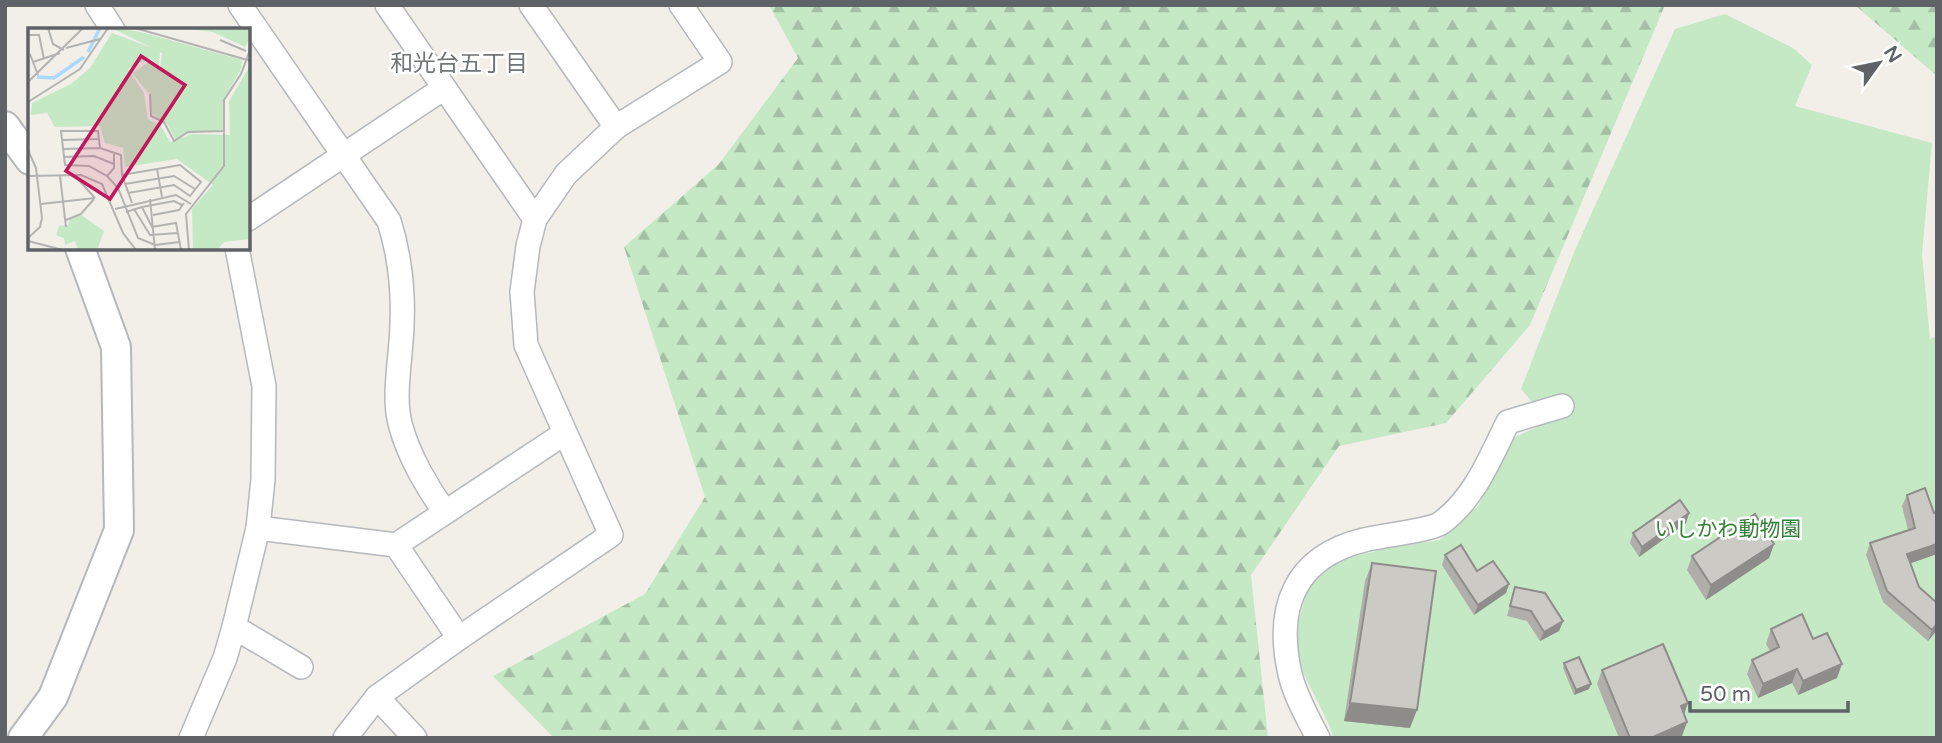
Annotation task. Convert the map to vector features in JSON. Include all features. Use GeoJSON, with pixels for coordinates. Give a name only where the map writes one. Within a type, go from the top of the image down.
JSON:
{"type":"FeatureCollection","features":[{"type":"Feature","properties":{"kind":"street"},"geometry":{"type":"LineString","coordinates":[[97,5],[112,28]]}},
{"type":"Feature","properties":{"kind":"street"},"geometry":{"type":"LineString","coordinates":[[240,5],[389,221],[399,250],[403,286],[397,377],[400,427],[430,492],[445,512]]}},
{"type":"Feature","properties":{"kind":"street"},"geometry":{"type":"LineString","coordinates":[[387,5],[535,219]]}},
{"type":"Feature","properties":{"kind":"street"},"geometry":{"type":"LineString","coordinates":[[531,5],[616,127]]}},
{"type":"Feature","properties":{"kind":"street"},"geometry":{"type":"LineString","coordinates":[[345,738],[377,697],[611,535],[526,345],[522,292],[528,246],[535,219],[566,174],[616,127],[720,62],[681,5]]}},
{"type":"Feature","properties":{"kind":"street"},"geometry":{"type":"LineString","coordinates":[[250,218],[444,88]]}},
{"type":"Feature","properties":{"kind":"street"},"geometry":{"type":"LineString","coordinates":[[5,126],[28,157]]}},
{"type":"Feature","properties":{"kind":"street"},"geometry":{"type":"LineString","coordinates":[[23,738],[53,696],[119,530],[116,347],[81,250]]}},
{"type":"Feature","properties":{"kind":"street"},"geometry":{"type":"LineString","coordinates":[[191,738],[225,658],[234,627],[258,528],[263,479],[264,386],[236,250]]}},
{"type":"Feature","properties":{"kind":"street"},"geometry":{"type":"LineString","coordinates":[[1318,738],[1290,676],[1285,634],[1287,606],[1299,581],[1320,558],[1346,544],[1439,525],[1470,496],[1508,422],[1562,407]]}},
{"type":"Feature","properties":{"kind":"street"},"geometry":{"type":"LineString","coordinates":[[258,528],[396,545],[565,433]]}},
{"type":"Feature","properties":{"kind":"street"},"geometry":{"type":"LineString","coordinates":[[396,545],[459,638]]}},
{"type":"Feature","properties":{"kind":"street"},"geometry":{"type":"LineString","coordinates":[[234,627],[301,667]]}},
{"type":"Feature","properties":{"kind":"street"},"geometry":{"type":"LineString","coordinates":[[377,697],[415,738]]}},
{"type":"Feature","properties":{"kind":"green space"},"geometry":{"type":"Polygon","coordinates":[[[769,5],[1665,5],[1530,325],[1446,423],[1339,446],[1251,575],[1268,738],[554,738],[493,676],[645,594],[705,497],[624,247],[719,164],[798,58],[769,5]]]}},
{"type":"Feature","properties":{"kind":"green space"},"geometry":{"type":"Polygon","coordinates":[[[1855,5],[1937,5],[1937,76],[1855,5]]]}},
{"type":"Feature","properties":{"kind":"green space","name":"いしかわ動物園"},"geometry":{"type":"Polygon","coordinates":[[[1725,14],[1793,48],[1812,65],[1795,106],[1932,143],[1922,254],[1930,339],[1937,336],[1937,738],[1333,738],[1301,668],[1294,640],[1308,587],[1338,561],[1388,548],[1440,540],[1479,505],[1509,440],[1549,421],[1521,389],[1575,250],[1675,29],[1725,14]]]}},
{"type":"Feature","properties":{"kind":"building"},"geometry":{"type":"Polygon","coordinates":[[[1925,488],[1934,513],[1937,512],[1937,544],[1907,554],[1919,587],[1937,603],[1937,624],[1932,630],[1887,591],[1870,543],[1915,528],[1907,495],[1925,488]]]}},
{"type":"Feature","properties":{"kind":"building"},"geometry":{"type":"Polygon","coordinates":[[[1680,500],[1689,513],[1642,547],[1633,533],[1680,500]]]}},
{"type":"Feature","properties":{"kind":"building"},"geometry":{"type":"Polygon","coordinates":[[[1755,514],[1774,544],[1711,585],[1692,556],[1755,514]]]}},
{"type":"Feature","properties":{"kind":"building"},"geometry":{"type":"Polygon","coordinates":[[[1461,545],[1477,571],[1493,561],[1509,584],[1478,605],[1445,555],[1461,545]]]}},
{"type":"Feature","properties":{"kind":"building"},"geometry":{"type":"Polygon","coordinates":[[[1372,563],[1436,571],[1417,710],[1350,703],[1372,563]]]}},
{"type":"Feature","properties":{"kind":"building"},"geometry":{"type":"Polygon","coordinates":[[[1515,587],[1545,593],[1563,621],[1544,632],[1531,611],[1510,606],[1515,587]]]}},
{"type":"Feature","properties":{"kind":"building"},"geometry":{"type":"Polygon","coordinates":[[[1802,614],[1813,639],[1827,633],[1842,664],[1803,681],[1797,669],[1763,684],[1752,660],[1779,647],[1771,629],[1802,614]]]}},
{"type":"Feature","properties":{"kind":"building"},"geometry":{"type":"Polygon","coordinates":[[[1663,644],[1688,703],[1681,706],[1687,722],[1651,738],[1630,738],[1602,670],[1663,644]]]}},
{"type":"Feature","properties":{"kind":"building"},"geometry":{"type":"Polygon","coordinates":[[[1579,657],[1591,684],[1576,690],[1564,663],[1579,657]]]}},
{"type":"Feature","properties":{"kind":"district","name":"和光台五丁目"},"geometry":{"type":"Point","coordinates":[459,64]}}]}
